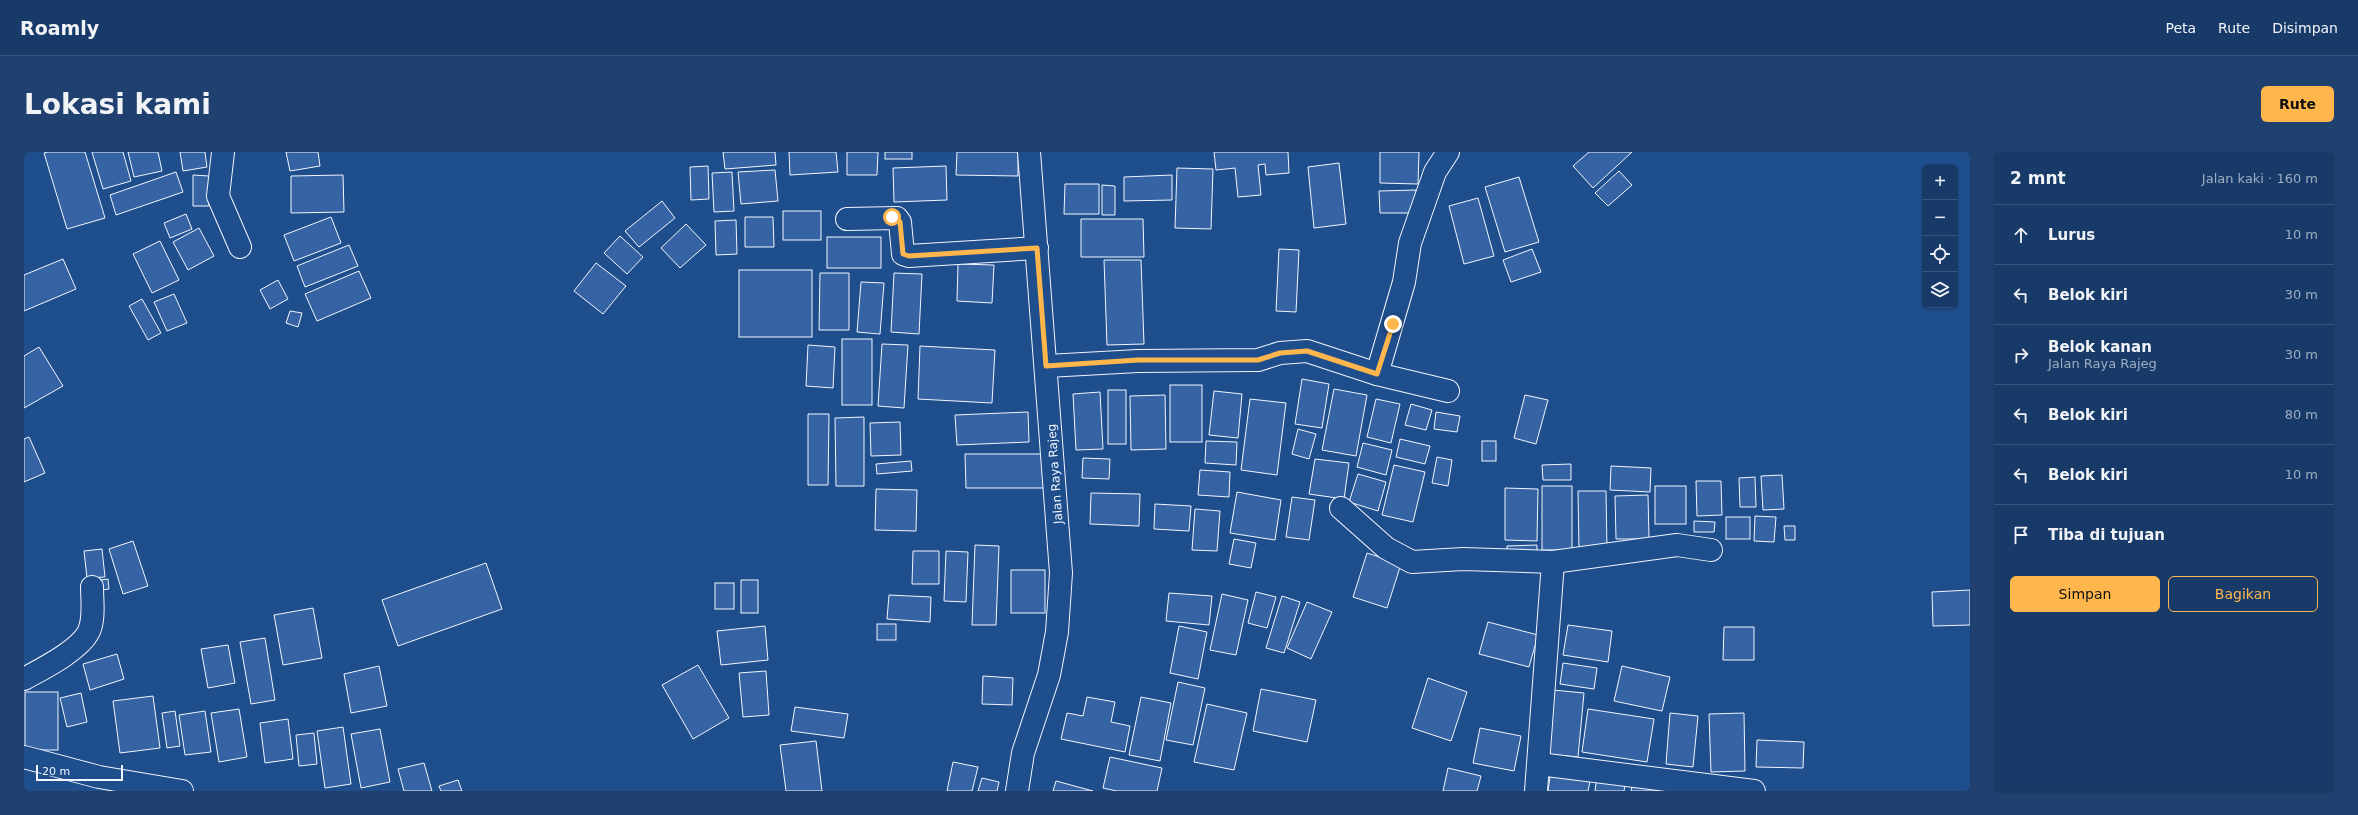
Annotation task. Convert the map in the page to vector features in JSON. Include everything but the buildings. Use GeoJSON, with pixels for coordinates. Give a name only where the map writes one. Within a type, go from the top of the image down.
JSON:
{"type":"FeatureCollection","features":[{"type":"Feature","properties":{"kind":"street"},"geometry":{"type":"LineString","coordinates":[[223,152],[218,196],[240,246]]}},
{"type":"Feature","properties":{"kind":"street","name":"Jalan Raya Rajeg"},"geometry":{"type":"LineString","coordinates":[[1017,791],[1023,753],[1049,675],[1057,632],[1062,573],[1030,152]]}},
{"type":"Feature","properties":{"kind":"street"},"geometry":{"type":"LineString","coordinates":[[1377,374],[1404,282],[1410,243],[1435,172],[1448,152]]}},
{"type":"Feature","properties":{"kind":"street"},"geometry":{"type":"LineString","coordinates":[[847,219],[897,218],[900,222],[903,254],[909,256],[1037,248]]}},
{"type":"Feature","properties":{"kind":"street"},"geometry":{"type":"LineString","coordinates":[[1046,366],[1138,360],[1258,360],[1280,353],[1307,351],[1377,374],[1448,391]]}},
{"type":"Feature","properties":{"kind":"street"},"geometry":{"type":"LineString","coordinates":[[1341,508],[1386,548],[1412,562],[1463,559],[1553,562],[1677,545],[1711,550]]}},
{"type":"Feature","properties":{"kind":"street"},"geometry":{"type":"LineString","coordinates":[[1536,791],[1553,562]]}},
{"type":"Feature","properties":{"kind":"street"},"geometry":{"type":"LineString","coordinates":[[24,679],[78,644],[88,633],[92,614],[92,587]]}},
{"type":"Feature","properties":{"kind":"street"},"geometry":{"type":"LineString","coordinates":[[24,758],[99,777],[182,791]]}},
{"type":"Feature","properties":{"kind":"street"},"geometry":{"type":"LineString","coordinates":[[1539,764],[1754,791]]}},
{"type":"Feature","properties":{"kind":"route"},"geometry":{"type":"LineString","coordinates":[[892,217],[897,218],[900,222],[901,248],[903,254],[909,256],[1037,248],[1046,366],[1138,360],[1258,360],[1280,353],[1307,351],[1377,374],[1393,324]]}}]}
